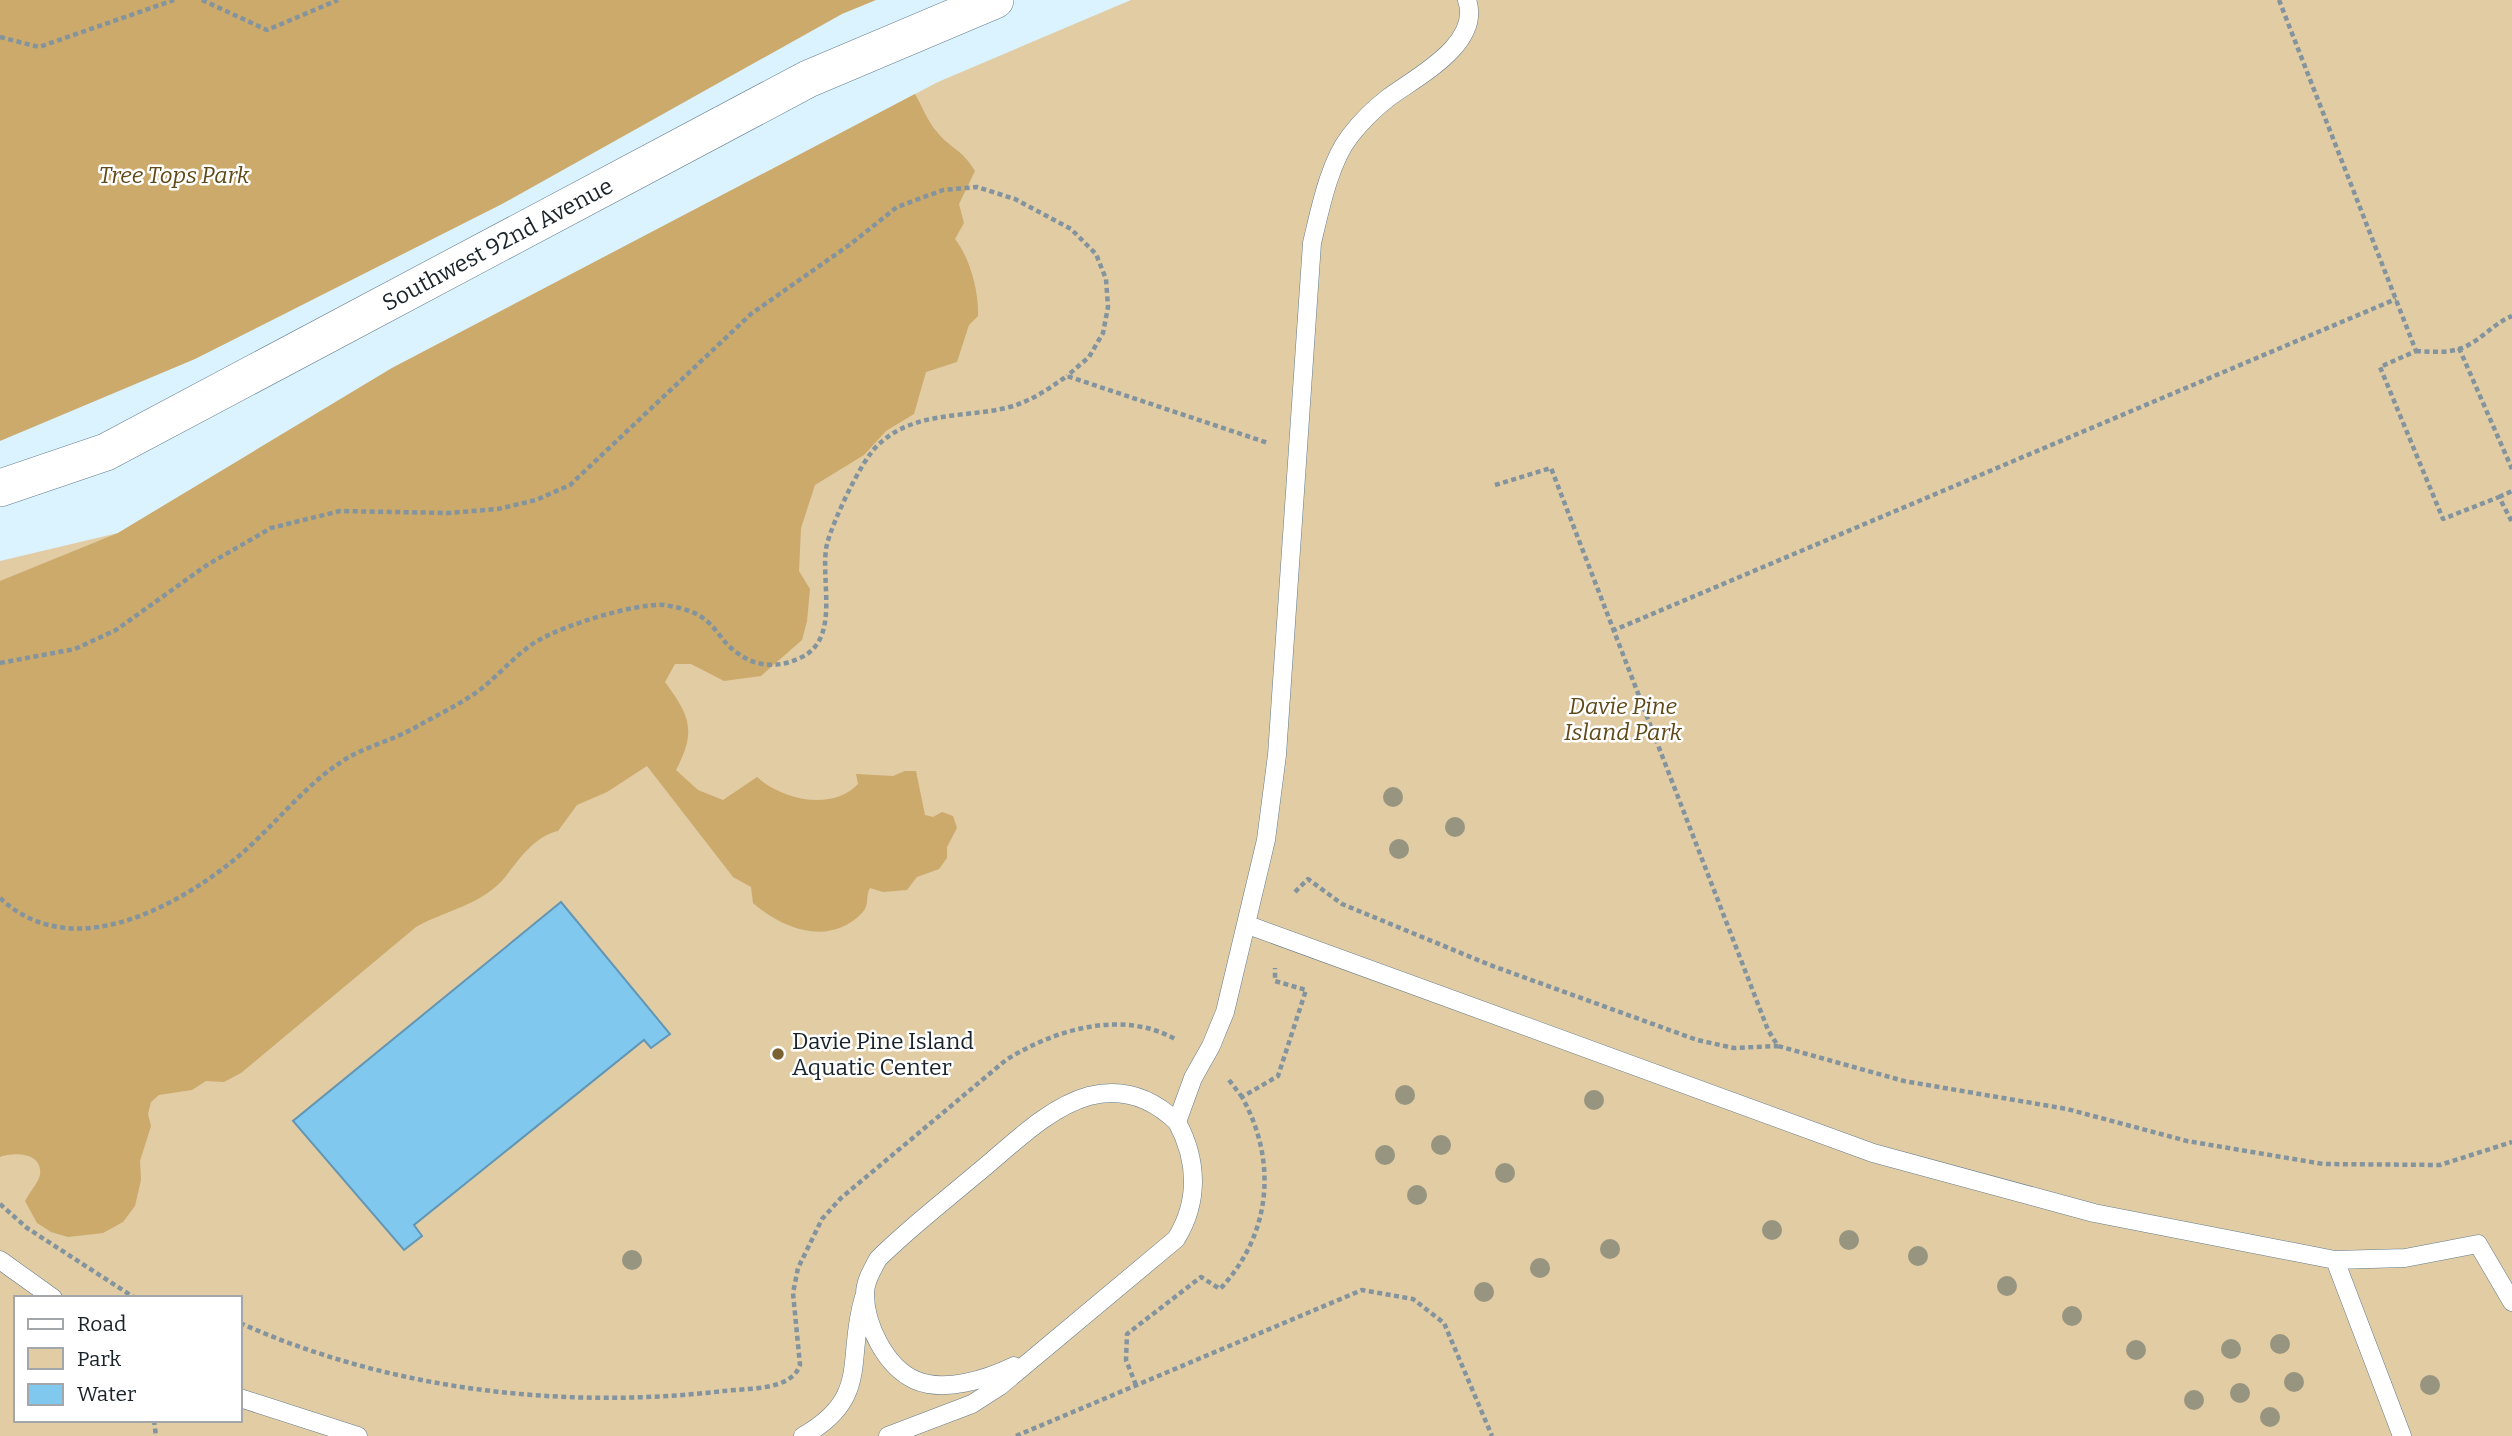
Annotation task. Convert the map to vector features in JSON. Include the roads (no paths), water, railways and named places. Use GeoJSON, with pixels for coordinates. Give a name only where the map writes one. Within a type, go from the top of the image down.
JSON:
{"type":"FeatureCollection","features":[{"type":"Feature","properties":{"kind":"street","name":"Southwest 92nd Avenue"},"geometry":{"type":"LineString","coordinates":[[0,488],[106,452],[808,79],[995,0]]}},
{"type":"Feature","properties":{"kind":"lane"},"geometry":{"type":"LineString","coordinates":[[1177,1122],[1193,1077],[1212,1046],[1225,1012],[1248,925],[1265,840],[1278,755],[1312,243],[1324,192],[1349,138],[1387,99],[1431,70],[1461,39],[1471,9],[1467,0]]}},
{"type":"Feature","properties":{"kind":"lane"},"geometry":{"type":"LineString","coordinates":[[1248,925],[1873,1153],[2094,1213],[2335,1260],[2405,1258],[2478,1244],[2512,1302]]}},
{"type":"Feature","properties":{"kind":"lane"},"geometry":{"type":"LineString","coordinates":[[803,1436],[828,1419],[849,1391],[854,1376],[857,1319],[869,1275],[878,1259],[895,1242],[1023,1136],[1064,1108],[1088,1097],[1112,1093],[1154,1102],[1177,1122],[1185,1137],[1195,1178],[1186,1222],[1176,1239],[1028,1359],[1000,1386],[972,1404],[888,1436]]}},
{"type":"Feature","properties":{"kind":"lane"},"geometry":{"type":"LineString","coordinates":[[0,1259],[50,1296]]}},
{"type":"Feature","properties":{"kind":"lane"},"geometry":{"type":"LineString","coordinates":[[2335,1260],[2402,1436]]}},
{"type":"Feature","properties":{"kind":"lane"},"geometry":{"type":"LineString","coordinates":[[864,1293],[874,1332],[886,1353],[899,1369],[915,1380],[933,1384],[957,1384],[1002,1372],[1028,1359]]}},
{"type":"Feature","properties":{"kind":"lane"},"geometry":{"type":"LineString","coordinates":[[242,1399],[358,1436]]}},
{"type":"Feature","properties":{"kind":"water"},"geometry":{"type":"Polygon","coordinates":[[[561,902],[670,1034],[651,1048],[644,1040],[414,1225],[422,1236],[404,1250],[293,1121],[561,902]]]}},
{"type":"Feature","properties":{"kind":"place","name":"Davie Pine Island Aquatic Center"},"geometry":{"type":"Point","coordinates":[778,1054]}},
{"type":"Feature","properties":{"kind":"park label","name":"Tree Tops Park"},"geometry":{"type":"Point","coordinates":[174,175]}},
{"type":"Feature","properties":{"kind":"park label","name":"Davie Pine Island Park"},"geometry":{"type":"Point","coordinates":[1623,719]}}]}
